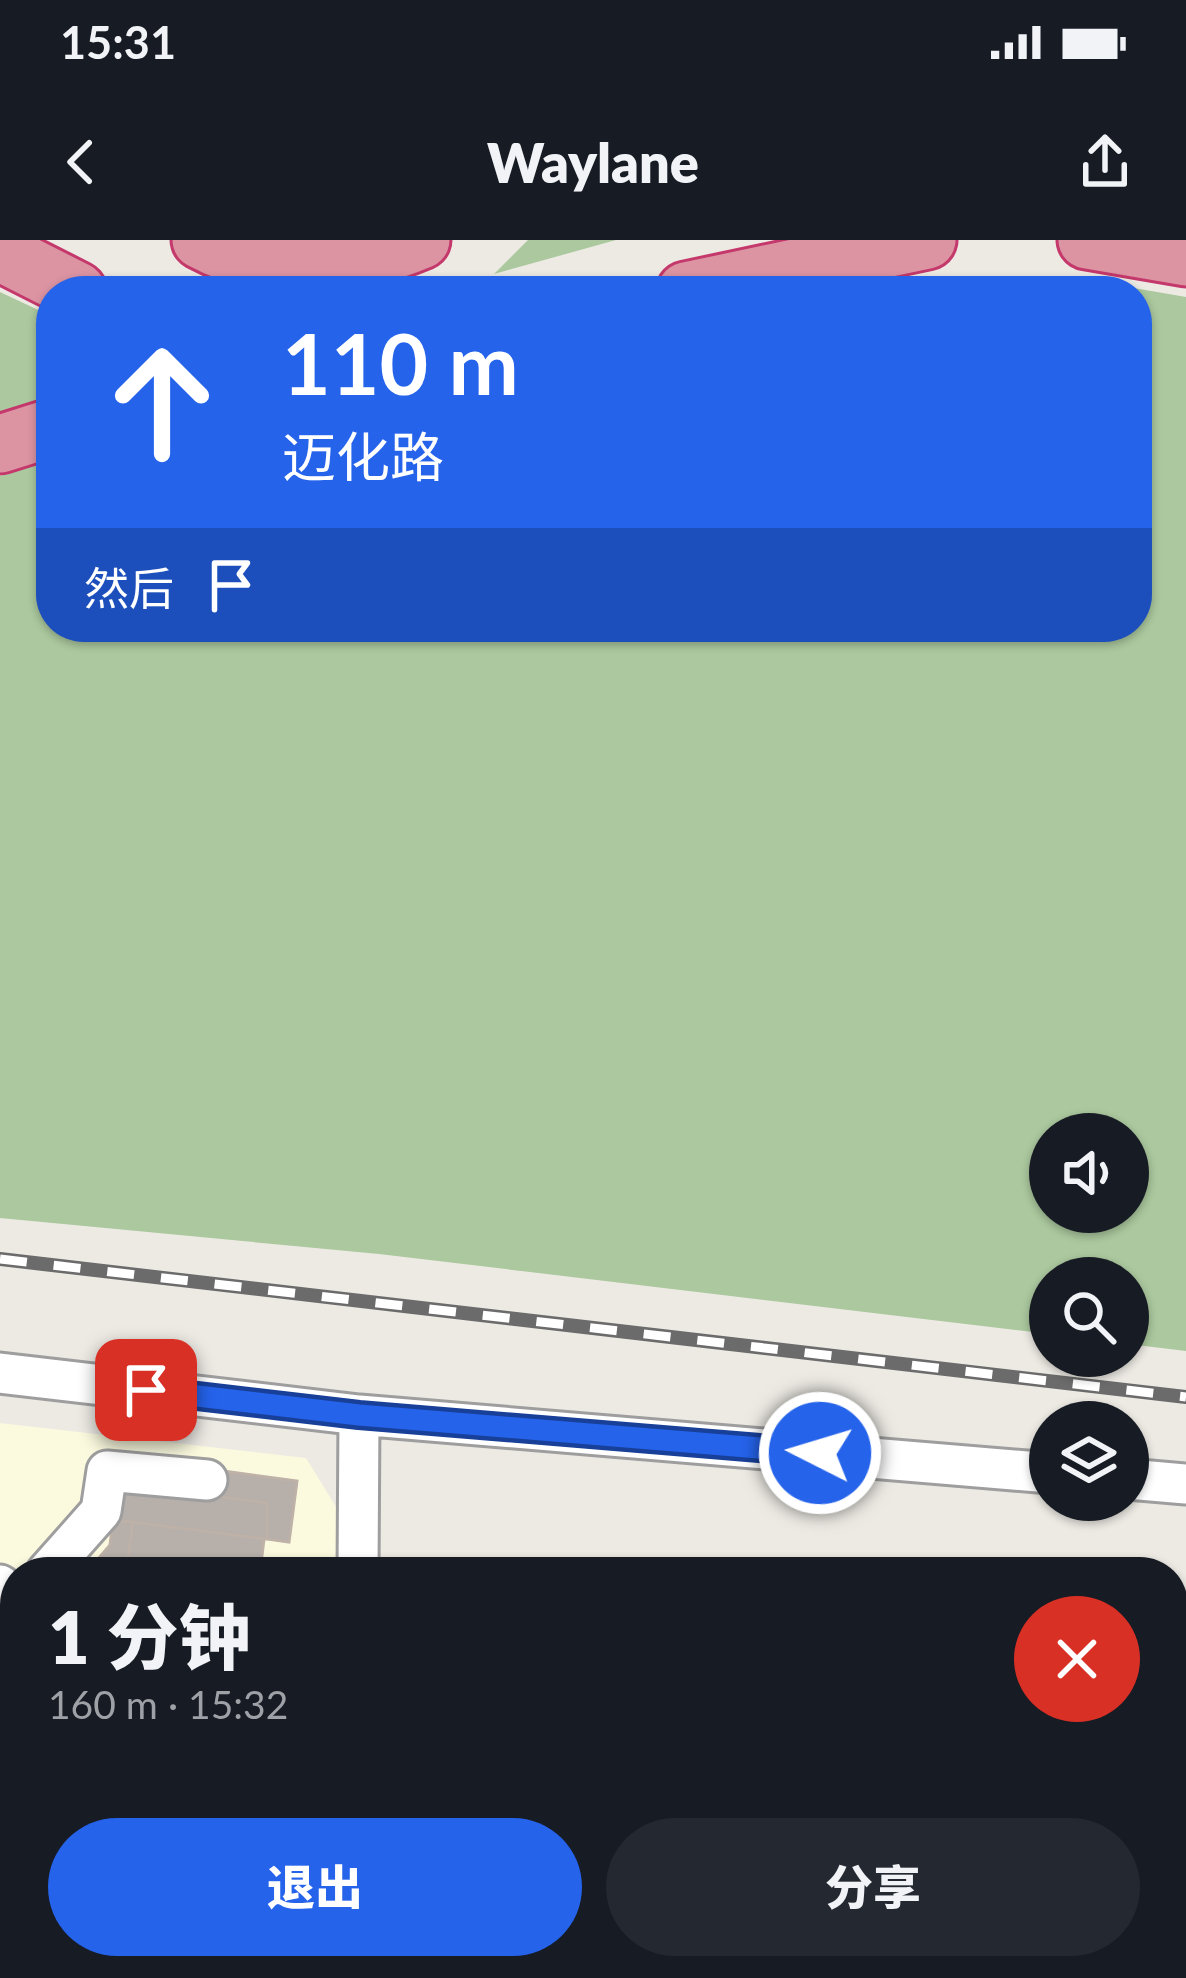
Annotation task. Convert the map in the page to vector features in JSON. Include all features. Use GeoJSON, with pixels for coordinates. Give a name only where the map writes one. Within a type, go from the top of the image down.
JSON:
{"type":"FeatureCollection","features":[{"type":"Feature","properties":{"kind":"highway"},"geometry":{"type":"LineString","coordinates":[[201,240],[260,261],[307,267],[381,257],[421,240]]}},
{"type":"Feature","properties":{"kind":"highway"},"geometry":{"type":"LineString","coordinates":[[757,276],[927,240]]}},
{"type":"Feature","properties":{"kind":"highway"},"geometry":{"type":"LineString","coordinates":[[1087,240],[1186,257]]}},
{"type":"Feature","properties":{"kind":"highway"},"geometry":{"type":"LineString","coordinates":[[0,252],[47,276]]}},
{"type":"Feature","properties":{"kind":"highway"},"geometry":{"type":"LineString","coordinates":[[0,444],[36,433]]}},
{"type":"Feature","properties":{"kind":"street"},"geometry":{"type":"LineString","coordinates":[[6,1382],[1029,1471]]}},
{"type":"Feature","properties":{"kind":"street"},"geometry":{"type":"LineString","coordinates":[[358,1557],[359,1415]]}},
{"type":"Feature","properties":{"kind":"street"},"geometry":{"type":"LineString","coordinates":[[60,1557],[101,1511],[106,1471],[207,1480]]}},
{"type":"Feature","properties":{"kind":"street"},"geometry":{"type":"LineString","coordinates":[[1149,1481],[1186,1484]]}},
{"type":"Feature","properties":{"kind":"shaded area"},"geometry":{"type":"Polygon","coordinates":[[[0,1423],[306,1458],[338,1510],[337,1557],[0,1557],[0,1423]]]}},
{"type":"Feature","properties":{"kind":"green space"},"geometry":{"type":"Polygon","coordinates":[[[528,240],[616,240],[494,274],[528,240]]]}},
{"type":"Feature","properties":{"kind":"green space"},"geometry":{"type":"Polygon","coordinates":[[[1152,291],[1186,297],[1186,1351],[1149,1347],[1149,1257],[1029,1257],[1029,1331],[379,1254],[0,1218],[0,476],[36,464],[36,642],[1152,642],[1152,291]]]}},
{"type":"Feature","properties":{"kind":"green space"},"geometry":{"type":"Polygon","coordinates":[[[0,292],[36,309],[36,411],[0,420],[0,292]]]}},
{"type":"Feature","properties":{"kind":"building"},"geometry":{"type":"Polygon","coordinates":[[[216,1470],[297,1481],[289,1542],[267,1539],[267,1503],[213,1496],[216,1470]]]}},
{"type":"Feature","properties":{"kind":"building"},"geometry":{"type":"Polygon","coordinates":[[[118,1484],[267,1503],[267,1539],[113,1520],[118,1484]]]}},
{"type":"Feature","properties":{"kind":"building"},"geometry":{"type":"Polygon","coordinates":[[[113,1520],[133,1522],[128,1557],[100,1557],[110,1545],[113,1520]]]}},
{"type":"Feature","properties":{"kind":"building"},"geometry":{"type":"Polygon","coordinates":[[[133,1522],[264,1539],[262,1557],[128,1557],[133,1522]]]}},
{"type":"Feature","properties":{"kind":"railway"},"geometry":{"type":"LineString","coordinates":[[0,1259],[1186,1397]]}},
{"type":"Feature","properties":{"kind":"route"},"geometry":{"type":"LineString","coordinates":[[146,1390],[359,1415],[820,1453]]}}]}
